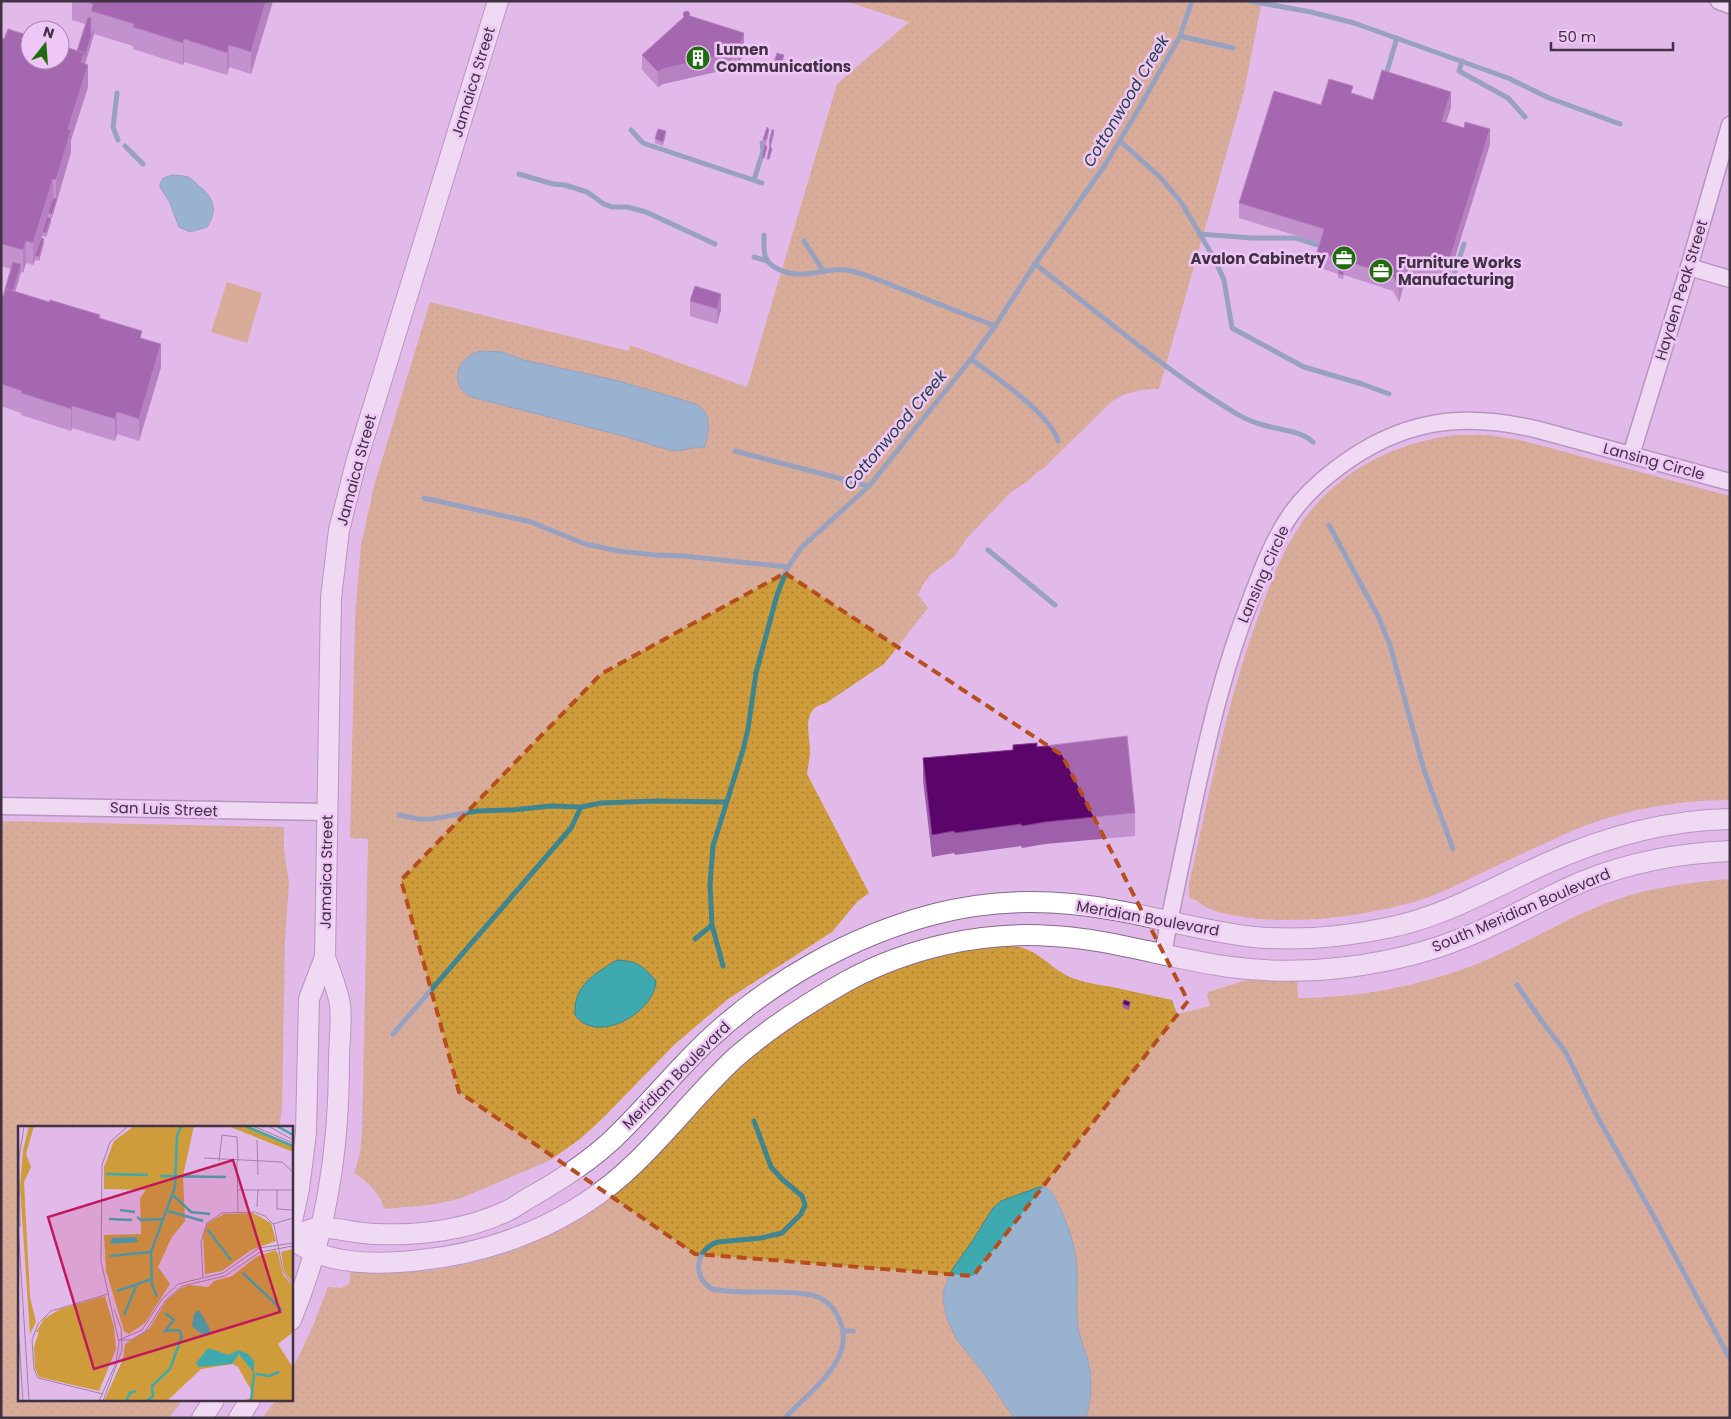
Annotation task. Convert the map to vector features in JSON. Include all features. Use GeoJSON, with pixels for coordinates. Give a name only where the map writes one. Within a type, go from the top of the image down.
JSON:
{"type":"FeatureCollection","features":[{"type":"Feature","properties":{"kind":"main road","name":"Jamaica Street"},"geometry":{"type":"LineString","coordinates":[[318,1239],[333,1168],[338,1126],[340,1004],[325,957],[330,612],[335,554],[342,516],[356,463],[498,1]]}},
{"type":"Feature","properties":{"kind":"main road","name":"Meridian Boulevard"},"geometry":{"type":"LineString","coordinates":[[292,1238],[318,1239],[363,1234],[422,1232],[464,1225],[511,1209],[557,1182],[597,1154],[702,1046],[744,1010],[784,982],[822,958],[852,943],[885,929],[938,913],[979,906],[1054,903],[1091,906],[1217,931],[1271,938],[1334,937],[1405,924],[1436,914],[1474,899],[1550,862],[1612,838],[1666,825],[1730,819]]}},
{"type":"Feature","properties":{"kind":"main road","name":"South Meridian Boulevard"},"geometry":{"type":"LineString","coordinates":[[1163,954],[1230,966],[1277,970],[1330,969],[1386,961],[1456,941],[1583,882],[1624,867],[1676,856],[1730,851]]}},
{"type":"Feature","properties":{"kind":"main road","name":"Meridian Boulevard"},"geometry":{"type":"LineString","coordinates":[[318,1239],[350,1260],[377,1263],[434,1259],[499,1244],[557,1220],[598,1194],[628,1169],[722,1072],[761,1036],[844,983],[863,973],[906,956],[962,941],[1026,935],[1055,936],[1094,941],[1163,954]]}},
{"type":"Feature","properties":{"kind":"main road","name":"Jamaica Street"},"geometry":{"type":"LineString","coordinates":[[292,1221],[299,1188],[306,1133],[309,1000],[325,957]]}},
{"type":"Feature","properties":{"kind":"main road"},"geometry":{"type":"LineString","coordinates":[[292,1317],[304,1287],[318,1239]]}},
{"type":"Feature","properties":{"kind":"main road"},"geometry":{"type":"LineString","coordinates":[[202,1418],[213,1402]]}},
{"type":"Feature","properties":{"kind":"main road"},"geometry":{"type":"LineString","coordinates":[[239,1418],[249,1402]]}},
{"type":"Feature","properties":{"kind":"street"},"geometry":{"type":"LineString","coordinates":[[1719,1],[1730,5]]}},
{"type":"Feature","properties":{"kind":"street","name":"Hayden Peak Street"},"geometry":{"type":"LineString","coordinates":[[1631,455],[1689,267],[1730,125]]}},
{"type":"Feature","properties":{"kind":"street"},"geometry":{"type":"LineString","coordinates":[[1689,267],[1730,279]]}},
{"type":"Feature","properties":{"kind":"street","name":"Lansing Circle"},"geometry":{"type":"LineString","coordinates":[[1163,954],[1213,716],[1236,640],[1260,574],[1275,541],[1290,514],[1311,490],[1344,463],[1372,444],[1402,432],[1443,422],[1484,420],[1510,423],[1730,482]]}},
{"type":"Feature","properties":{"kind":"street","name":"San Luis Street"},"geometry":{"type":"LineString","coordinates":[[1,806],[327,812]]}},
{"type":"Feature","properties":{"kind":"highlighted area"},"geometry":{"type":"Polygon","coordinates":[[[785,573],[1062,755],[1188,1001],[973,1276],[695,1254],[459,1092],[401,880],[601,674],[785,573]]]}},
{"type":"Feature","properties":{"kind":"shaded area"},"geometry":{"type":"Polygon","coordinates":[[[845,1],[1262,1],[1244,92],[1159,389],[1134,392],[1111,402],[1044,468],[1011,492],[967,538],[955,556],[931,574],[924,583],[918,595],[928,608],[884,664],[812,711],[808,724],[810,754],[807,774],[869,893],[857,902],[832,932],[728,999],[674,1045],[580,1139],[549,1161],[459,1199],[430,1205],[384,1209],[381,1200],[373,1189],[363,1179],[354,1174],[360,1153],[362,1134],[368,839],[350,838],[355,619],[361,545],[374,486],[430,302],[629,351],[630,345],[747,387],[837,84],[909,22],[845,1]]]}},
{"type":"Feature","properties":{"kind":"shaded area"},"geometry":{"type":"Polygon","coordinates":[[[172,175],[189,178],[211,199],[213,215],[207,227],[190,232],[179,227],[169,201],[160,187],[163,178],[172,175]]]}},
{"type":"Feature","properties":{"kind":"shaded area"},"geometry":{"type":"Polygon","coordinates":[[[227,282],[262,293],[247,343],[211,332],[227,282]]]}},
{"type":"Feature","properties":{"kind":"shaded area"},"geometry":{"type":"Polygon","coordinates":[[[481,351],[502,352],[524,360],[619,381],[696,404],[705,413],[707,418],[708,430],[704,448],[698,447],[678,451],[669,450],[623,436],[471,397],[459,385],[458,371],[466,358],[481,351]]]}},
{"type":"Feature","properties":{"kind":"shaded area"},"geometry":{"type":"Polygon","coordinates":[[[1456,435],[1488,435],[1520,440],[1730,496],[1730,800],[1688,802],[1646,808],[1604,819],[1565,834],[1434,895],[1406,904],[1362,914],[1293,920],[1248,918],[1215,911],[1189,898],[1189,884],[1204,814],[1239,674],[1272,581],[1296,532],[1303,520],[1327,493],[1359,468],[1377,458],[1415,443],[1456,435]]]}},
{"type":"Feature","properties":{"kind":"shaded area"},"geometry":{"type":"Polygon","coordinates":[[[1,821],[284,827],[284,850],[289,882],[285,942],[282,1109],[279,1126],[18,1126],[18,1402],[181,1402],[169,1418],[1,1418],[1,821]]]}},
{"type":"Feature","properties":{"kind":"shaded area"},"geometry":{"type":"Polygon","coordinates":[[[1730,879],[1730,1418],[262,1418],[274,1402],[292,1402],[292,1370],[312,1328],[328,1287],[341,1288],[349,1284],[351,1271],[401,1273],[452,1267],[474,1262],[517,1249],[557,1231],[576,1220],[650,1162],[734,1073],[761,1049],[826,1004],[861,985],[899,969],[936,957],[974,949],[1020,947],[1037,954],[1066,975],[1075,979],[1172,1000],[1177,1014],[1210,1006],[1208,992],[1250,979],[1297,980],[1298,998],[1342,996],[1406,986],[1469,967],[1599,906],[1618,899],[1645,891],[1730,879]]]}},
{"type":"Feature","properties":{"kind":"shaded area"},"geometry":{"type":"Polygon","coordinates":[[[617,960],[635,963],[647,972],[656,981],[653,993],[635,1014],[623,1022],[596,1027],[584,1024],[575,1015],[577,996],[593,976],[617,960]]]}},
{"type":"Feature","properties":{"kind":"shaded area"},"geometry":{"type":"Polygon","coordinates":[[[1039,1187],[1046,1188],[1054,1195],[1074,1246],[1077,1268],[1079,1330],[1088,1361],[1091,1383],[1086,1418],[1014,1418],[983,1372],[957,1340],[947,1319],[943,1301],[944,1289],[952,1270],[993,1208],[1001,1201],[1039,1187]]]}},
{"type":"Feature","properties":{"kind":"building"},"geometry":{"type":"Polygon","coordinates":[[[84,1],[266,1],[251,52],[229,45],[227,53],[184,39],[183,43],[133,27],[134,24],[91,11],[93,4],[84,1]]]}},
{"type":"Feature","properties":{"kind":"building"},"geometry":{"type":"Polygon","coordinates":[[[689,12],[690,16],[744,33],[738,55],[733,53],[663,69],[658,72],[642,55],[684,17],[683,13],[689,12]]]}},
{"type":"Feature","properties":{"kind":"building"},"geometry":{"type":"Polygon","coordinates":[[[88,17],[91,18],[92,34],[84,60],[84,53],[77,51],[88,17]]]}},
{"type":"Feature","properties":{"kind":"building"},"geometry":{"type":"Polygon","coordinates":[[[8,29],[20,33],[20,70],[70,70],[70,48],[84,53],[81,62],[88,65],[68,129],[71,130],[56,180],[53,179],[33,243],[26,241],[23,250],[1,244],[1,38],[4,39],[8,29]]]}},
{"type":"Feature","properties":{"kind":"building"},"geometry":{"type":"Polygon","coordinates":[[[777,53],[784,55],[781,64],[774,62],[777,53]]]}},
{"type":"Feature","properties":{"kind":"building"},"geometry":{"type":"Polygon","coordinates":[[[1382,70],[1451,92],[1442,121],[1464,128],[1465,122],[1490,129],[1447,268],[1408,256],[1399,287],[1393,276],[1317,252],[1324,229],[1239,203],[1274,91],[1321,105],[1329,79],[1353,86],[1351,93],[1373,100],[1382,70]]]}},
{"type":"Feature","properties":{"kind":"building"},"geometry":{"type":"Polygon","coordinates":[[[767,127],[769,130],[766,140],[763,140],[767,127]]]}},
{"type":"Feature","properties":{"kind":"building"},"geometry":{"type":"Polygon","coordinates":[[[658,129],[666,131],[663,142],[655,139],[658,129]]]}},
{"type":"Feature","properties":{"kind":"building"},"geometry":{"type":"Polygon","coordinates":[[[772,130],[774,130],[771,142],[769,143],[772,130]]]}},
{"type":"Feature","properties":{"kind":"building"},"geometry":{"type":"Polygon","coordinates":[[[765,144],[767,147],[764,158],[762,158],[765,144]]]}},
{"type":"Feature","properties":{"kind":"building"},"geometry":{"type":"Polygon","coordinates":[[[770,146],[772,149],[769,159],[767,159],[770,146]]]}},
{"type":"Feature","properties":{"kind":"building"},"geometry":{"type":"Polygon","coordinates":[[[53,198],[57,199],[52,214],[48,213],[53,198]]]}},
{"type":"Feature","properties":{"kind":"building"},"geometry":{"type":"Polygon","coordinates":[[[47,217],[51,218],[46,233],[42,232],[47,217]]]}},
{"type":"Feature","properties":{"kind":"building"},"geometry":{"type":"Polygon","coordinates":[[[41,238],[44,239],[39,257],[35,256],[41,238]]]}},
{"type":"Feature","properties":{"kind":"building"},"geometry":{"type":"Polygon","coordinates":[[[13,262],[21,264],[13,291],[7,289],[3,296],[13,262]]]}},
{"type":"Feature","properties":{"kind":"building"},"geometry":{"type":"Polygon","coordinates":[[[1339,270],[1344,272],[1343,275],[1338,274],[1339,270]]]}},
{"type":"Feature","properties":{"kind":"building"},"geometry":{"type":"Polygon","coordinates":[[[695,286],[721,294],[717,309],[690,301],[695,286]]]}},
{"type":"Feature","properties":{"kind":"building"},"geometry":{"type":"Polygon","coordinates":[[[7,289],[100,315],[99,318],[142,331],[140,338],[161,344],[139,419],[117,412],[115,419],[72,406],[71,409],[21,393],[22,391],[1,384],[1,295],[4,296],[7,289]]]}},
{"type":"Feature","properties":{"kind":"building"},"geometry":{"type":"Polygon","coordinates":[[[1127,736],[1135,813],[1022,826],[1021,824],[955,833],[954,831],[932,835],[923,758],[1013,750],[1013,745],[1037,743],[1037,747],[1127,736]]]}},
{"type":"Feature","properties":{"kind":"building"},"geometry":{"type":"Polygon","coordinates":[[[1124,1000],[1130,1002],[1129,1006],[1123,1004],[1124,1000]]]}},
{"type":"Feature","properties":{"kind":"waterway","name":"Cottonwood Creek"},"geometry":{"type":"LineString","coordinates":[[723,966],[712,925],[710,885],[713,846],[743,750],[756,673],[777,595],[788,567],[802,547],[869,486],[971,359],[995,326],[1035,264],[1105,165],[1180,36],[1192,1]]}},
{"type":"Feature","properties":{"kind":"waterway"},"geometry":{"type":"LineString","coordinates":[[1250,1],[1311,12],[1354,23],[1508,78],[1549,98],[1620,124]]}},
{"type":"Feature","properties":{"kind":"waterway"},"geometry":{"type":"LineString","coordinates":[[1180,36],[1233,48]]}},
{"type":"Feature","properties":{"kind":"waterway"},"geometry":{"type":"LineString","coordinates":[[1385,78],[1397,38]]}},
{"type":"Feature","properties":{"kind":"waterway"},"geometry":{"type":"LineString","coordinates":[[1462,61],[1459,71],[1508,98],[1525,117]]}},
{"type":"Feature","properties":{"kind":"waterway"},"geometry":{"type":"LineString","coordinates":[[117,93],[113,127],[118,140]]}},
{"type":"Feature","properties":{"kind":"waterway"},"geometry":{"type":"LineString","coordinates":[[631,130],[643,143],[762,183]]}},
{"type":"Feature","properties":{"kind":"waterway"},"geometry":{"type":"LineString","coordinates":[[1120,141],[1160,177],[1181,202],[1214,258],[1224,280],[1232,328],[1304,367],[1389,394]]}},
{"type":"Feature","properties":{"kind":"waterway"},"geometry":{"type":"LineString","coordinates":[[754,180],[763,151],[762,143]]}},
{"type":"Feature","properties":{"kind":"waterway"},"geometry":{"type":"LineString","coordinates":[[125,146],[143,164]]}},
{"type":"Feature","properties":{"kind":"waterway"},"geometry":{"type":"LineString","coordinates":[[519,174],[587,192],[604,204],[612,207],[627,207],[646,212],[715,244]]}},
{"type":"Feature","properties":{"kind":"waterway"},"geometry":{"type":"LineString","coordinates":[[1199,234],[1252,238],[1296,238],[1318,245]]}},
{"type":"Feature","properties":{"kind":"waterway"},"geometry":{"type":"LineString","coordinates":[[764,235],[765,254],[768,262],[786,272],[805,274],[833,270],[852,271],[995,326]]}},
{"type":"Feature","properties":{"kind":"waterway"},"geometry":{"type":"LineString","coordinates":[[804,241],[824,272]]}},
{"type":"Feature","properties":{"kind":"waterway"},"geometry":{"type":"LineString","coordinates":[[1413,275],[1447,285],[1453,277],[1464,244]]}},
{"type":"Feature","properties":{"kind":"waterway"},"geometry":{"type":"LineString","coordinates":[[754,257],[767,261]]}},
{"type":"Feature","properties":{"kind":"waterway"},"geometry":{"type":"LineString","coordinates":[[1035,264],[1156,359],[1232,411],[1269,427],[1302,435],[1313,442]]}},
{"type":"Feature","properties":{"kind":"waterway"},"geometry":{"type":"LineString","coordinates":[[971,359],[1007,385],[1045,419],[1058,441]]}},
{"type":"Feature","properties":{"kind":"waterway"},"geometry":{"type":"LineString","coordinates":[[735,451],[869,486]]}},
{"type":"Feature","properties":{"kind":"waterway"},"geometry":{"type":"LineString","coordinates":[[424,498],[531,522],[585,544],[619,551],[788,567]]}},
{"type":"Feature","properties":{"kind":"waterway"},"geometry":{"type":"LineString","coordinates":[[1329,525],[1378,616],[1390,645],[1424,770],[1453,849]]}},
{"type":"Feature","properties":{"kind":"waterway"},"geometry":{"type":"LineString","coordinates":[[988,550],[1055,605]]}},
{"type":"Feature","properties":{"kind":"waterway"},"geometry":{"type":"LineString","coordinates":[[399,815],[419,819],[432,819],[477,811],[551,806],[581,807],[601,803],[656,801],[726,802]]}},
{"type":"Feature","properties":{"kind":"waterway"},"geometry":{"type":"LineString","coordinates":[[393,1034],[571,828],[581,807]]}},
{"type":"Feature","properties":{"kind":"waterway"},"geometry":{"type":"LineString","coordinates":[[695,939],[712,925]]}},
{"type":"Feature","properties":{"kind":"waterway"},"geometry":{"type":"LineString","coordinates":[[1517,985],[1565,1051],[1598,1118],[1652,1213],[1730,1359]]}},
{"type":"Feature","properties":{"kind":"waterway","name":"Cottonwood Creek"},"geometry":{"type":"LineString","coordinates":[[754,1121],[771,1167],[802,1196],[805,1205],[801,1214],[782,1233],[761,1238],[718,1242],[711,1245],[701,1257],[699,1270],[705,1284],[712,1289],[736,1292],[787,1292],[811,1295],[823,1300],[835,1311],[843,1330],[843,1345],[838,1359],[818,1385],[785,1418]]}},
{"type":"Feature","properties":{"kind":"waterway"},"geometry":{"type":"LineString","coordinates":[[843,1331],[853,1331]]}},
{"type":"Feature","properties":{"kind":"place","name":"Lumen Communications"},"geometry":{"type":"Point","coordinates":[698,58]}},
{"type":"Feature","properties":{"kind":"place","name":"Avalon Cabinetry"},"geometry":{"type":"Point","coordinates":[1344,258]}},
{"type":"Feature","properties":{"kind":"place","name":"Furniture Works Manufacturing"},"geometry":{"type":"Point","coordinates":[1381,271]}}]}
